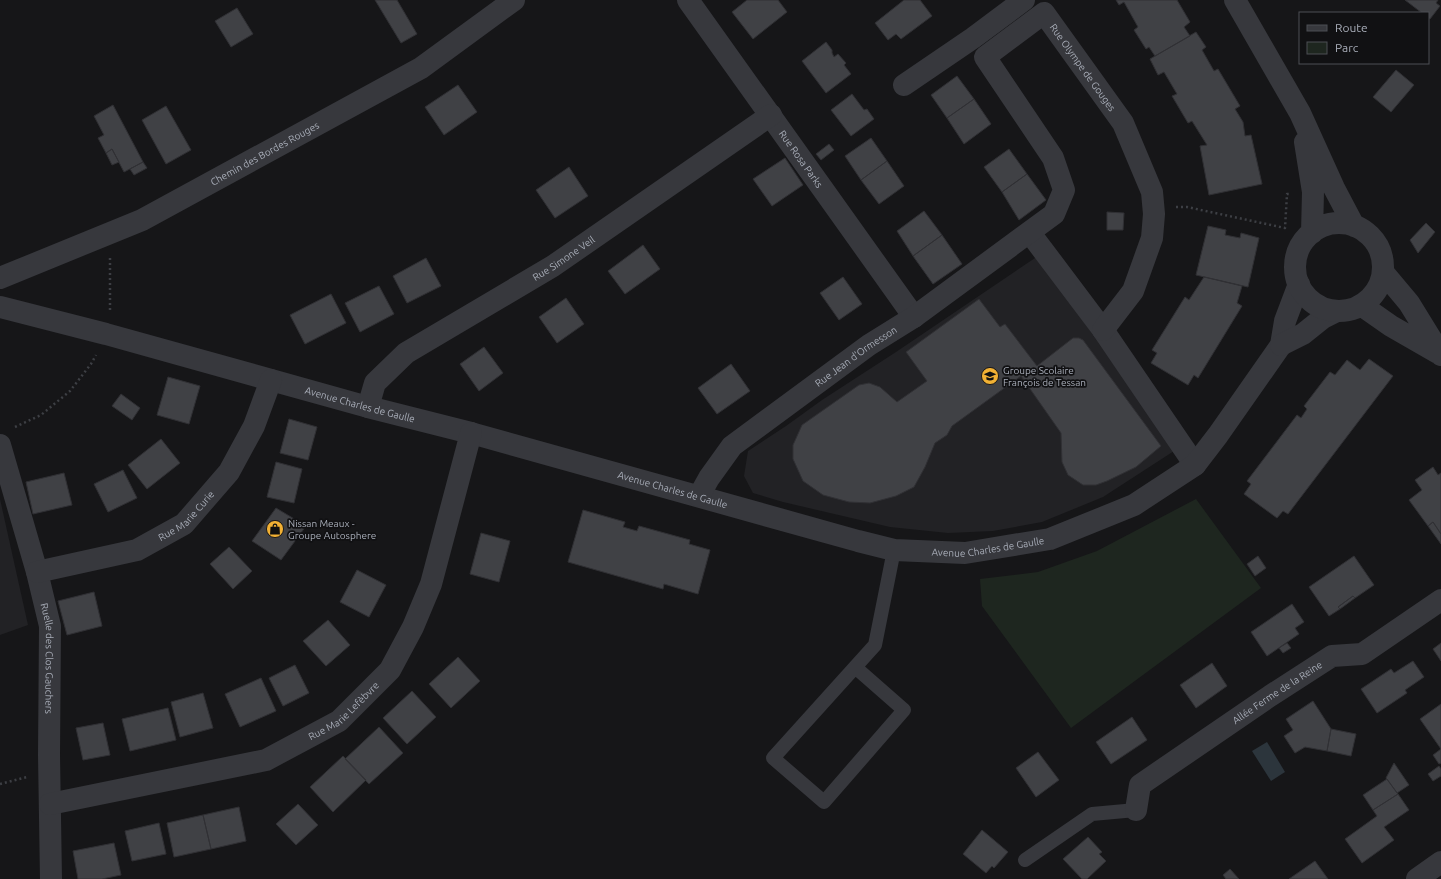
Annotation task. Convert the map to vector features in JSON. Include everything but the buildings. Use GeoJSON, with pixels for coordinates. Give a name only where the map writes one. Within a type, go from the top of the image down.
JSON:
{"type":"FeatureCollection","features":[{"type":"Feature","properties":{"kind":"street","name":"Chemin des Bordes Rouges"},"geometry":{"type":"LineString","coordinates":[[0,278],[142,220],[421,68],[514,0]]}},
{"type":"Feature","properties":{"kind":"street"},"geometry":{"type":"LineString","coordinates":[[904,85],[973,38],[1024,0]]}},
{"type":"Feature","properties":{"kind":"street"},"geometry":{"type":"LineString","coordinates":[[1235,0],[1300,113],[1334,188],[1354,226]]}},
{"type":"Feature","properties":{"kind":"street","name":"Rue Rosa Parks"},"geometry":{"type":"LineString","coordinates":[[693,2],[914,317]]}},
{"type":"Feature","properties":{"kind":"street","name":"Rue Olympe de Gouges"},"geometry":{"type":"LineString","coordinates":[[1064,190],[1053,158],[985,57],[1044,13],[1123,122],[1152,192],[1154,214],[1152,238],[1133,291],[1103,330]]}},
{"type":"Feature","properties":{"kind":"street"},"geometry":{"type":"LineString","coordinates":[[1300,113],[1313,192],[1312,233]]}},
{"type":"Feature","properties":{"kind":"street","name":"Rue Simone Veil"},"geometry":{"type":"LineString","coordinates":[[368,407],[375,383],[406,353],[553,266],[771,115]]}},
{"type":"Feature","properties":{"kind":"street","name":"Rue Jean d'Ormesson"},"geometry":{"type":"LineString","coordinates":[[699,496],[709,478],[732,446],[869,345],[914,317],[1054,214],[1064,190]]}},
{"type":"Feature","properties":{"kind":"street"},"geometry":{"type":"LineString","coordinates":[[1332,224],[1354,226],[1367,233],[1377,244],[1382,258],[1383,272],[1379,286],[1372,297],[1361,305],[1349,310],[1337,311],[1325,309],[1314,303],[1305,294],[1299,284],[1296,273],[1298,251],[1304,241],[1321,227],[1332,224]]}},
{"type":"Feature","properties":{"kind":"street"},"geometry":{"type":"LineString","coordinates":[[1030,232],[1103,330],[1195,465]]}},
{"type":"Feature","properties":{"kind":"street"},"geometry":{"type":"LineString","coordinates":[[1383,272],[1409,303],[1441,354]]}},
{"type":"Feature","properties":{"kind":"street","name":"Avenue Charles de Gaulle"},"geometry":{"type":"LineString","coordinates":[[0,307],[106,334],[368,407],[471,433],[858,542],[894,550],[966,553],[1050,540],[1134,506],[1195,465],[1218,435],[1281,345],[1285,321],[1299,284]]}},
{"type":"Feature","properties":{"kind":"street"},"geometry":{"type":"LineString","coordinates":[[1361,305],[1391,326],[1441,354]]}},
{"type":"Feature","properties":{"kind":"street","name":"Avenue Charles de Gaulle"},"geometry":{"type":"LineString","coordinates":[[1281,345],[1303,334],[1323,318],[1337,311]]}},
{"type":"Feature","properties":{"kind":"street","name":"Rue Marie Curie"},"geometry":{"type":"LineString","coordinates":[[37,572],[137,550],[184,524],[229,472],[254,426],[271,380]]}},
{"type":"Feature","properties":{"kind":"street","name":"Rue Marie Lefèbvre"},"geometry":{"type":"LineString","coordinates":[[50,804],[266,760],[339,721],[390,670],[413,627],[431,584],[471,433]]}},
{"type":"Feature","properties":{"kind":"street","name":"Ruelle des Clos Gauchers"},"geometry":{"type":"LineString","coordinates":[[0,444],[37,572],[50,626],[49,755],[51,879]]}},
{"type":"Feature","properties":{"kind":"street","name":"Allée Ferme de la Reine"},"geometry":{"type":"LineString","coordinates":[[1136,810],[1140,784],[1332,656],[1362,654],[1441,600]]}},
{"type":"Feature","properties":{"kind":"street"},"geometry":{"type":"LineString","coordinates":[[1417,879],[1441,862]]}},
{"type":"Feature","properties":{"kind":"lane"},"geometry":{"type":"LineString","coordinates":[[855,667],[904,710],[824,802],[773,758],[855,667],[875,645],[894,550]]}},
{"type":"Feature","properties":{"kind":"lane"},"geometry":{"type":"LineString","coordinates":[[1025,860],[1092,814],[1136,810]]}},
{"type":"Feature","properties":{"kind":"path"},"geometry":{"type":"LineString","coordinates":[[1154,214],[1165,207],[1187,207],[1285,228],[1287,194],[1313,192]]}},
{"type":"Feature","properties":{"kind":"shaded area","name":"Groupe Scolaire François de Tessan"},"geometry":{"type":"Polygon","coordinates":[[[1038,256],[1174,451],[1103,497],[1042,522],[993,531],[948,533],[890,527],[783,502],[753,493],[744,476],[748,451],[1038,256]]]}},
{"type":"Feature","properties":{"kind":"shaded area"},"geometry":{"type":"Polygon","coordinates":[[[0,499],[28,625],[0,635],[0,499]]]}},
{"type":"Feature","properties":{"kind":"shaded area"},"geometry":{"type":"Polygon","coordinates":[[[1267,742],[1285,772],[1271,781],[1252,751],[1267,742]]]}},
{"type":"Feature","properties":{"kind":"green space"},"geometry":{"type":"Polygon","coordinates":[[[1196,499],[1261,588],[1071,728],[982,606],[980,579],[1038,572],[1097,551],[1196,499]]]}},
{"type":"Feature","properties":{"kind":"place","name":"Groupe Scolaire François de Tessan"},"geometry":{"type":"Point","coordinates":[990,376]}},
{"type":"Feature","properties":{"kind":"place","name":"Nissan Meaux - Groupe Autosphere"},"geometry":{"type":"Point","coordinates":[275,529]}}]}
